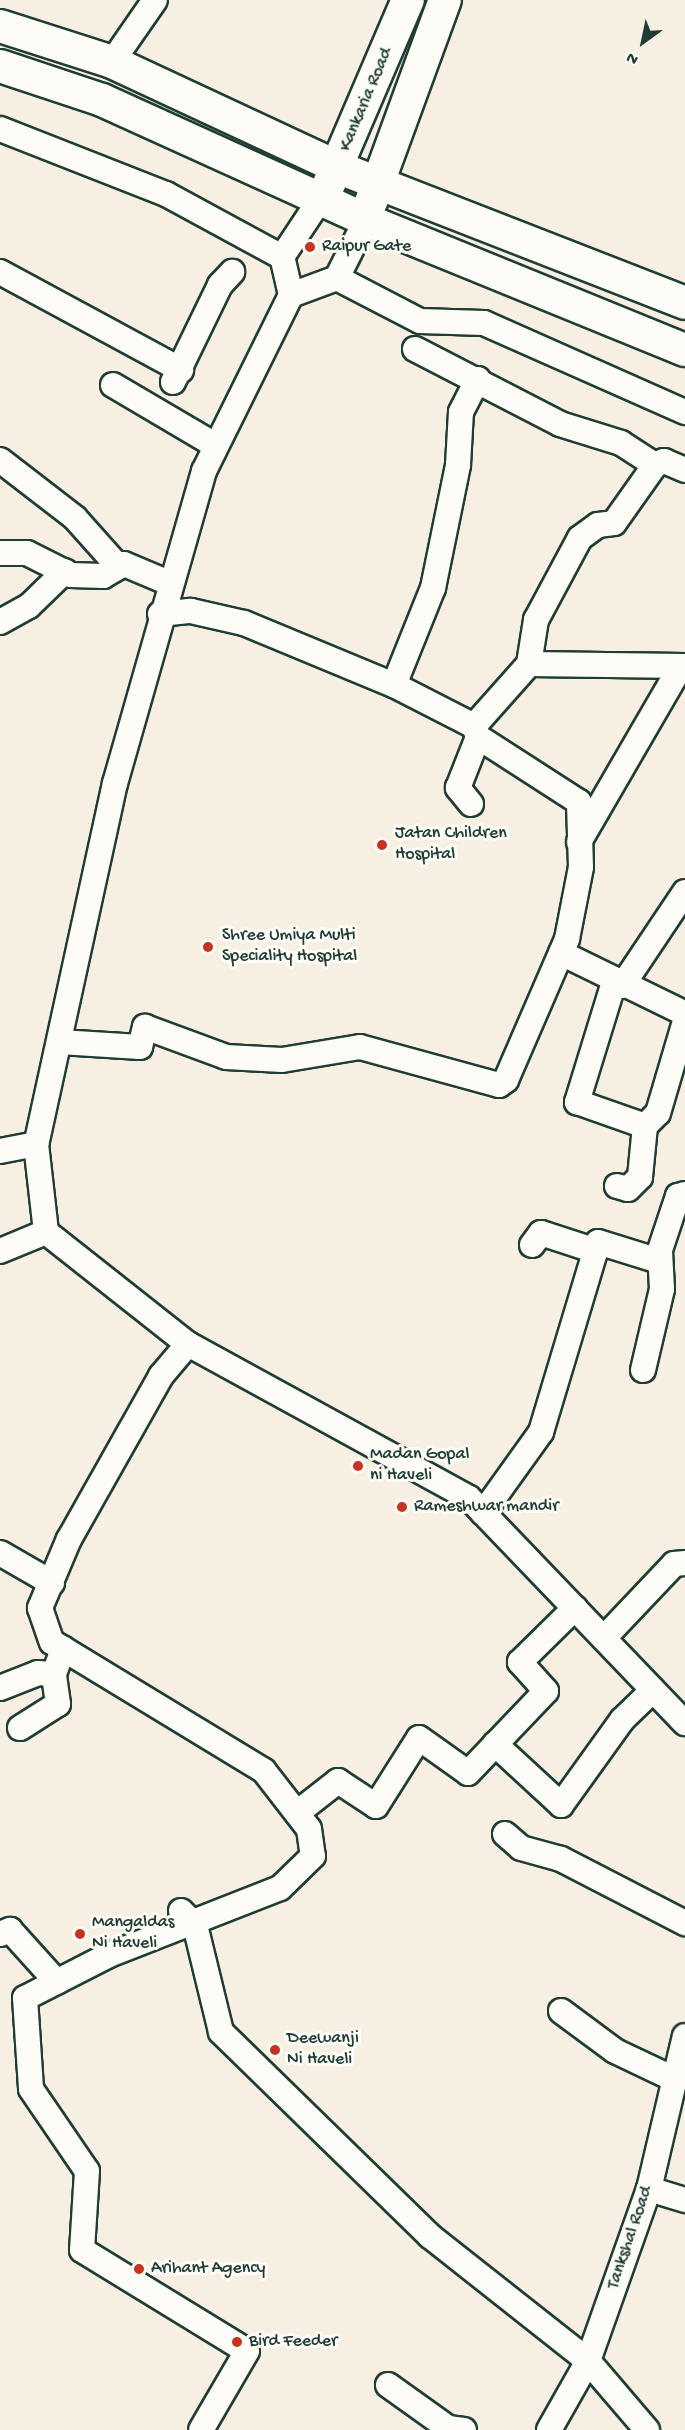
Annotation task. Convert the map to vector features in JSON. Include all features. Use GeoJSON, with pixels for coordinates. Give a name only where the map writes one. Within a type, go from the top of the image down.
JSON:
{"type":"FeatureCollection","features":[{"type":"Feature","properties":{"kind":"main road","name":"Kankaria Road"},"geometry":{"type":"LineString","coordinates":[[321,198],[339,168],[408,0]]}},
{"type":"Feature","properties":{"kind":"main road"},"geometry":{"type":"LineString","coordinates":[[366,220],[377,183],[445,0]]}},
{"type":"Feature","properties":{"kind":"main road"},"geometry":{"type":"LineString","coordinates":[[0,26],[112,62],[339,168],[685,303]]}},
{"type":"Feature","properties":{"kind":"main road"},"geometry":{"type":"LineString","coordinates":[[0,66],[102,100],[366,220],[685,350]]}},
{"type":"Feature","properties":{"kind":"street"},"geometry":{"type":"LineString","coordinates":[[112,62],[155,0]]}},
{"type":"Feature","properties":{"kind":"street"},"geometry":{"type":"LineString","coordinates":[[0,129],[166,194],[282,257]]}},
{"type":"Feature","properties":{"kind":"street"},"geometry":{"type":"LineString","coordinates":[[321,198],[282,257],[291,295],[215,446],[169,583],[115,783],[36,1144],[46,1232],[188,1344],[468,1498],[685,1722]]}},
{"type":"Feature","properties":{"kind":"street"},"geometry":{"type":"LineString","coordinates":[[291,295],[337,278],[366,220]]}},
{"type":"Feature","properties":{"kind":"street"},"geometry":{"type":"LineString","coordinates":[[0,272],[177,376],[210,304],[232,272]]}},
{"type":"Feature","properties":{"kind":"street"},"geometry":{"type":"LineString","coordinates":[[337,278],[420,321],[484,323],[685,412]]}},
{"type":"Feature","properties":{"kind":"street"},"geometry":{"type":"LineString","coordinates":[[415,349],[478,379],[560,424],[621,443],[655,465]]}},
{"type":"Feature","properties":{"kind":"street"},"geometry":{"type":"LineString","coordinates":[[394,685],[433,588],[458,465],[461,412],[478,379]]}},
{"type":"Feature","properties":{"kind":"street"},"geometry":{"type":"LineString","coordinates":[[113,385],[215,446]]}},
{"type":"Feature","properties":{"kind":"street"},"geometry":{"type":"LineString","coordinates":[[0,460],[75,518],[116,564],[169,583]]}},
{"type":"Feature","properties":{"kind":"street"},"geometry":{"type":"LineString","coordinates":[[471,804],[458,788],[476,732],[529,664],[536,620],[570,552],[598,525],[614,523],[655,465],[663,461],[685,470]]}},
{"type":"Feature","properties":{"kind":"street"},"geometry":{"type":"LineString","coordinates":[[0,553],[27,553],[65,571],[103,576],[116,564]]}},
{"type":"Feature","properties":{"kind":"street"},"geometry":{"type":"LineString","coordinates":[[0,622],[29,606],[65,571]]}},
{"type":"Feature","properties":{"kind":"street"},"geometry":{"type":"LineString","coordinates":[[60,1042],[140,1047],[145,1028],[207,1053],[253,1060],[360,1047],[499,1085],[518,1058],[525,1026],[561,953],[581,867],[578,844],[579,802],[476,732],[394,685],[244,623],[191,611],[160,614]]}},
{"type":"Feature","properties":{"kind":"street"},"geometry":{"type":"LineString","coordinates":[[529,664],[682,667],[578,844]]}},
{"type":"Feature","properties":{"kind":"street"},"geometry":{"type":"LineString","coordinates":[[645,1126],[577,1102],[618,984],[685,892]]}},
{"type":"Feature","properties":{"kind":"street"},"geometry":{"type":"LineString","coordinates":[[561,953],[618,984],[683,1013],[658,1113],[645,1126],[640,1177],[628,1189],[617,1186]]}},
{"type":"Feature","properties":{"kind":"street"},"geometry":{"type":"LineString","coordinates":[[0,1151],[36,1144]]}},
{"type":"Feature","properties":{"kind":"street"},"geometry":{"type":"LineString","coordinates":[[643,1370],[662,1289],[659,1261],[678,1196],[685,1194]]}},
{"type":"Feature","properties":{"kind":"street"},"geometry":{"type":"LineString","coordinates":[[0,1251],[46,1232]]}},
{"type":"Feature","properties":{"kind":"street"},"geometry":{"type":"LineString","coordinates":[[532,1245],[541,1233],[596,1251]]}},
{"type":"Feature","properties":{"kind":"street"},"geometry":{"type":"LineString","coordinates":[[483,1513],[541,1432],[598,1242],[659,1261]]}},
{"type":"Feature","properties":{"kind":"street"},"geometry":{"type":"LineString","coordinates":[[188,1344],[161,1376],[69,1539],[40,1608],[52,1642],[264,1771],[309,1829],[313,1856],[280,1888],[188,1918],[25,1998],[31,2089],[87,2171],[82,2250],[247,2351],[201,2430]]}},
{"type":"Feature","properties":{"kind":"street"},"geometry":{"type":"LineString","coordinates":[[0,1553],[52,1583]]}},
{"type":"Feature","properties":{"kind":"street"},"geometry":{"type":"LineString","coordinates":[[604,1638],[674,1564],[685,1563]]}},
{"type":"Feature","properties":{"kind":"street"},"geometry":{"type":"LineString","coordinates":[[297,1814],[338,1781],[376,1806],[419,1738],[468,1773],[546,1691],[520,1662],[575,1608]]}},
{"type":"Feature","properties":{"kind":"street"},"geometry":{"type":"LineString","coordinates":[[20,1728],[58,1704],[54,1674],[63,1649]]}},
{"type":"Feature","properties":{"kind":"street"},"geometry":{"type":"LineString","coordinates":[[0,1688],[38,1673],[54,1674]]}},
{"type":"Feature","properties":{"kind":"street"},"geometry":{"type":"LineString","coordinates":[[495,1743],[525,1777],[561,1805],[622,1720],[653,1690]]}},
{"type":"Feature","properties":{"kind":"street"},"geometry":{"type":"LineString","coordinates":[[505,1834],[521,1848],[561,1859],[685,1923]]}},
{"type":"Feature","properties":{"kind":"street"},"geometry":{"type":"LineString","coordinates":[[188,1918],[221,2032],[430,2236],[588,2361],[648,2430]]}},
{"type":"Feature","properties":{"kind":"street"},"geometry":{"type":"LineString","coordinates":[[0,1934],[10,1930],[57,1982]]}},
{"type":"Feature","properties":{"kind":"street"},"geometry":{"type":"LineString","coordinates":[[561,2011],[615,2051],[674,2079]]}},
{"type":"Feature","properties":{"kind":"street","name":"Tankshal Road"},"geometry":{"type":"LineString","coordinates":[[549,2430],[588,2361],[649,2189],[685,2036]]}},
{"type":"Feature","properties":{"kind":"street"},"geometry":{"type":"LineString","coordinates":[[649,2189],[685,2200]]}},
{"type":"Feature","properties":{"kind":"street"},"geometry":{"type":"LineString","coordinates":[[388,2385],[440,2427],[464,2430]]}},
{"type":"Feature","properties":{"kind":"place","name":"Raipur Gate"},"geometry":{"type":"Point","coordinates":[310,247]}},
{"type":"Feature","properties":{"kind":"place","name":"Jatan Children Hospital"},"geometry":{"type":"Point","coordinates":[382,845]}},
{"type":"Feature","properties":{"kind":"place","name":"Shree Umiya Multi Speciality Hospital"},"geometry":{"type":"Point","coordinates":[208,947]}},
{"type":"Feature","properties":{"kind":"place","name":"Madan Gopal ni Haveli"},"geometry":{"type":"Point","coordinates":[358,1466]}},
{"type":"Feature","properties":{"kind":"place","name":"Rameshwar mandir"},"geometry":{"type":"Point","coordinates":[402,1507]}},
{"type":"Feature","properties":{"kind":"place","name":"Mangaldas Ni Haveli"},"geometry":{"type":"Point","coordinates":[80,1934]}},
{"type":"Feature","properties":{"kind":"place","name":"Deewanji Ni Haveli"},"geometry":{"type":"Point","coordinates":[275,2050]}},
{"type":"Feature","properties":{"kind":"place","name":"Arihant Agency"},"geometry":{"type":"Point","coordinates":[139,2269]}},
{"type":"Feature","properties":{"kind":"place","name":"Bird Feeder"},"geometry":{"type":"Point","coordinates":[237,2342]}}]}
